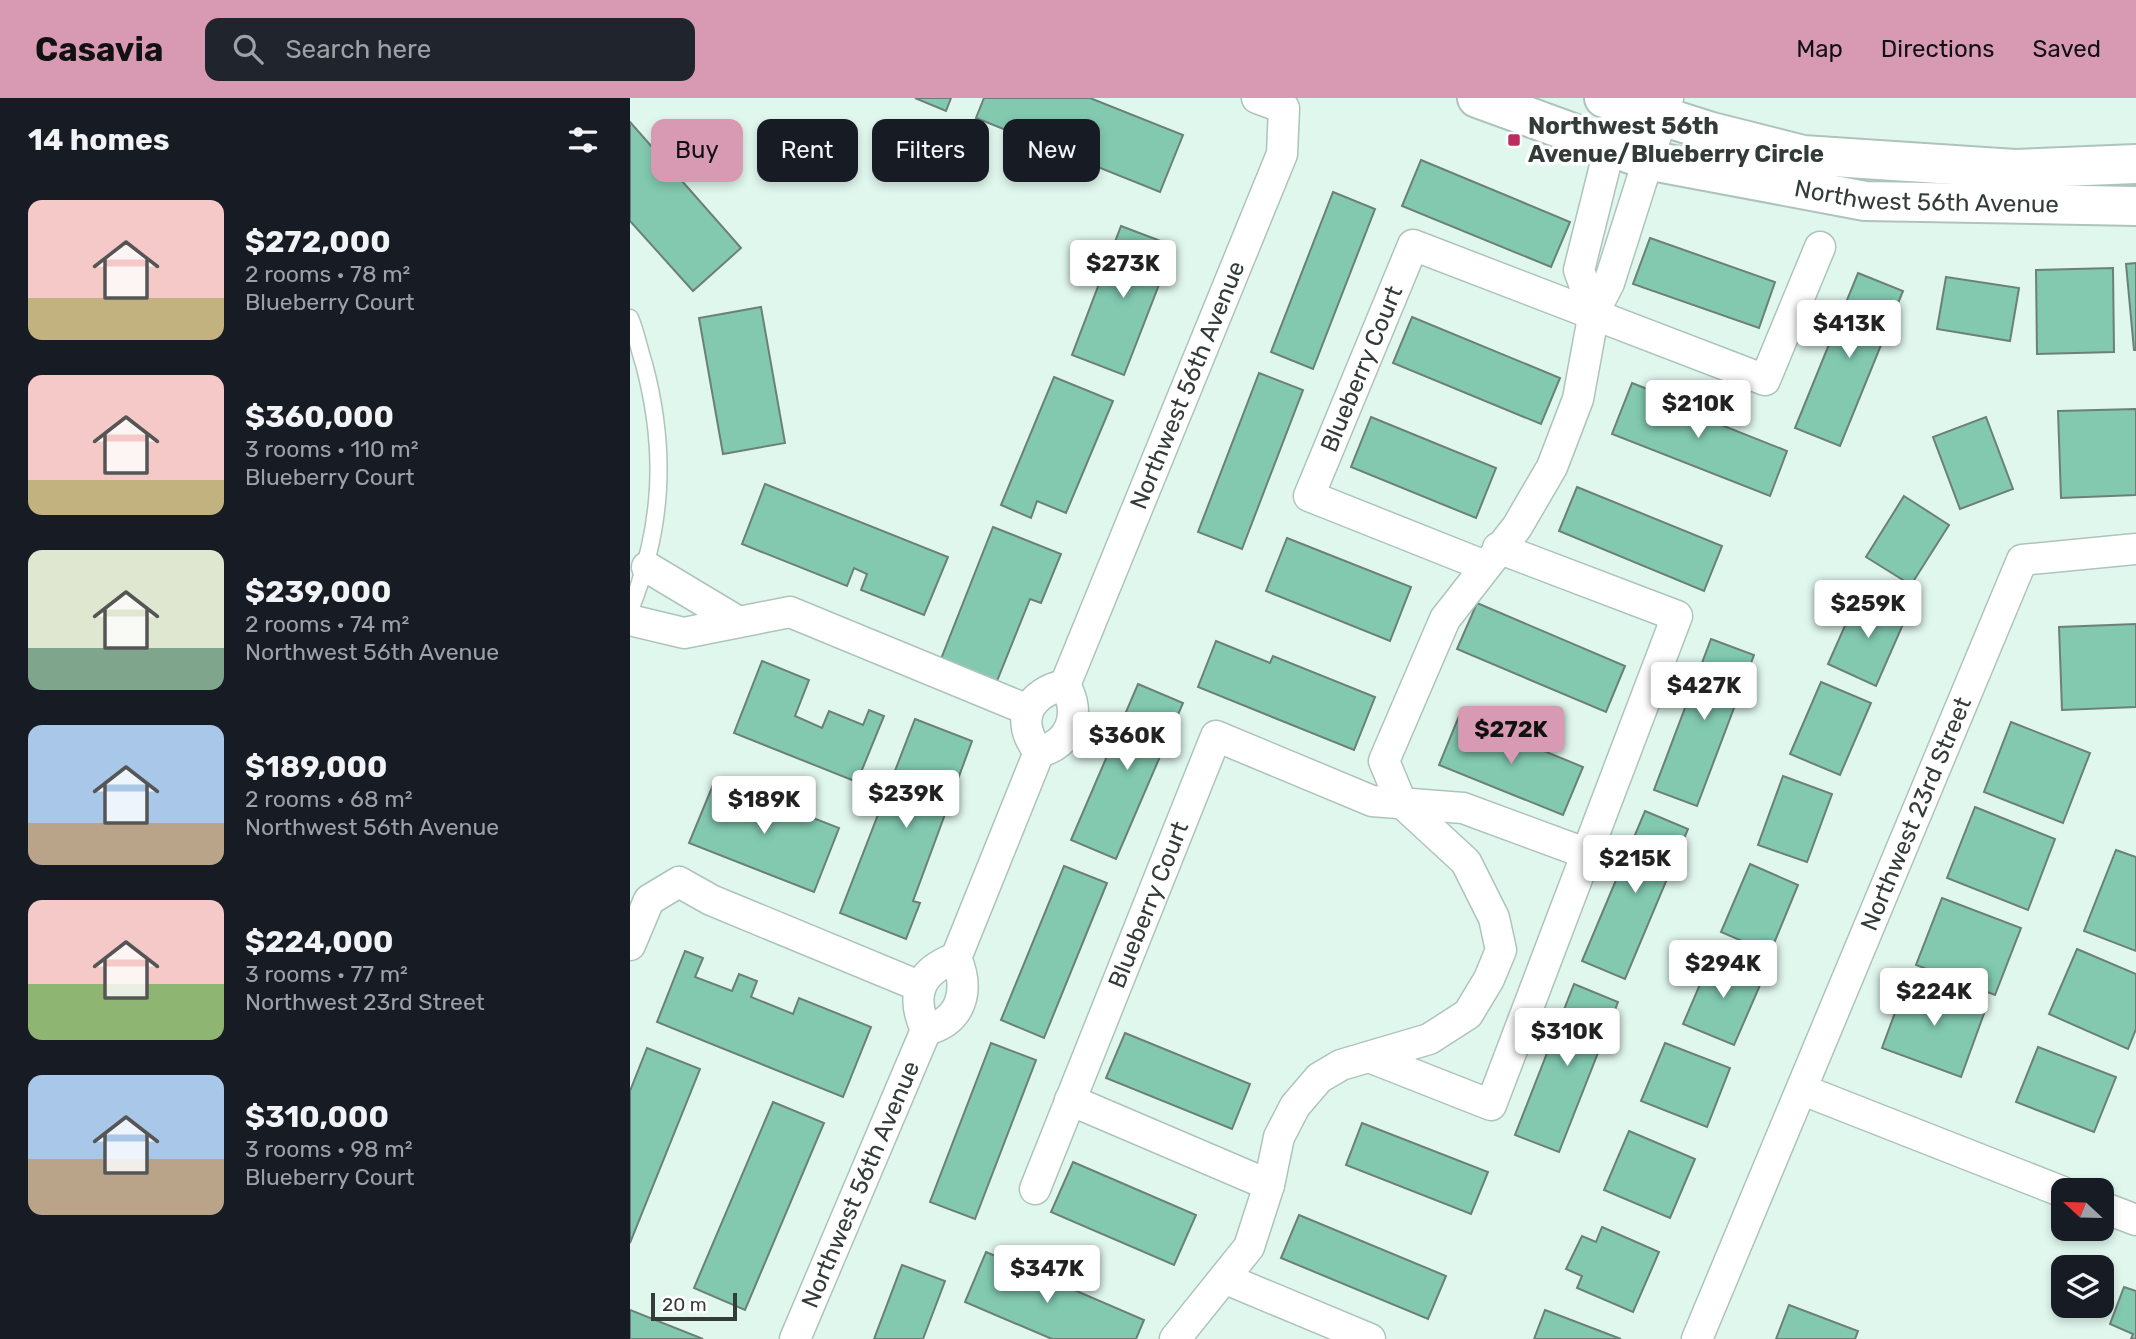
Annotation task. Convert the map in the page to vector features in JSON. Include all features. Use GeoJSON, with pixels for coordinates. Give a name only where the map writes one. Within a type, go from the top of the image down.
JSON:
{"type":"FeatureCollection","features":[{"type":"Feature","properties":{"kind":"street","name":"Northwest 56th Avenue"},"geometry":{"type":"LineString","coordinates":[[1065,685],[1282,154],[1284,108],[1258,98]]}},
{"type":"Feature","properties":{"kind":"street","name":"Northwest 56th Avenue"},"geometry":{"type":"LineString","coordinates":[[1477,98],[1607,148],[1647,160],[1865,201],[2136,206]]}},
{"type":"Feature","properties":{"kind":"street","name":"Northwest 56th Avenue"},"geometry":{"type":"LineString","coordinates":[[1615,100],[1665,108],[1803,155],[2015,169],[2136,164]]}},
{"type":"Feature","properties":{"kind":"street"},"geometry":{"type":"LineString","coordinates":[[1594,312],[1579,270],[1607,148],[1615,100]]}},
{"type":"Feature","properties":{"kind":"street"},"geometry":{"type":"LineString","coordinates":[[1175,1339],[1227,1279],[1250,1247],[1269,1185],[1279,1137],[1295,1106],[1318,1078],[1341,1065],[1429,1040],[1468,1014],[1489,979],[1502,950],[1494,918],[1466,862],[1401,802],[1384,761],[1446,619],[1535,500],[1552,467],[1578,399],[1594,312],[1609,283],[1665,108]]}},
{"type":"Feature","properties":{"kind":"street","name":"Blueberry Court"},"geometry":{"type":"LineString","coordinates":[[1369,1057],[1491,1105],[1677,616],[1309,496],[1413,245],[1594,312],[1765,380],[1820,247]]}},
{"type":"Feature","properties":{"kind":"street","name":"Northwest 23rd Street"},"geometry":{"type":"LineString","coordinates":[[1697,1339],[2022,561],[2136,549]]}},
{"type":"Feature","properties":{"kind":"street"},"geometry":{"type":"LineString","coordinates":[[647,567],[737,621]]}},
{"type":"Feature","properties":{"kind":"street"},"geometry":{"type":"LineString","coordinates":[[630,620],[684,633],[790,612],[1028,710]]}},
{"type":"Feature","properties":{"kind":"street"},"geometry":{"type":"LineString","coordinates":[[630,945],[649,900],[679,882],[710,900],[919,986],[932,971],[956,958],[1039,751],[1062,741],[1072,727],[1071,696],[1065,685],[1048,689],[1038,696],[1028,710],[1026,726],[1030,740],[1039,751]]}},
{"type":"Feature","properties":{"kind":"street","name":"Blueberry Court"},"geometry":{"type":"LineString","coordinates":[[1035,1189],[1216,736],[1372,801],[1463,808],[1585,853]]}},
{"type":"Feature","properties":{"kind":"street","name":"Northwest 56th Avenue"},"geometry":{"type":"LineString","coordinates":[[926,1030],[945,1022],[962,1003],[962,972],[956,958]]}},
{"type":"Feature","properties":{"kind":"street","name":"Northwest 56th Avenue"},"geometry":{"type":"LineString","coordinates":[[795,1339],[926,1030],[918,1004],[919,986]]}},
{"type":"Feature","properties":{"kind":"street"},"geometry":{"type":"LineString","coordinates":[[1803,1090],[2051,1187]]}},
{"type":"Feature","properties":{"kind":"street"},"geometry":{"type":"LineString","coordinates":[[1070,1100],[1269,1185]]}},
{"type":"Feature","properties":{"kind":"street"},"geometry":{"type":"LineString","coordinates":[[2114,1210],[2135,1216]]}},
{"type":"Feature","properties":{"kind":"street"},"geometry":{"type":"LineString","coordinates":[[1227,1279],[1370,1339]]}},
{"type":"Feature","properties":{"kind":"lane"},"geometry":{"type":"LineString","coordinates":[[630,318],[652,396],[661,463],[647,567],[630,610]]}},
{"type":"Feature","properties":{"kind":"building"},"geometry":{"type":"Polygon","coordinates":[[[915,98],[951,98],[946,111],[915,98]]]}},
{"type":"Feature","properties":{"kind":"building"},"geometry":{"type":"Polygon","coordinates":[[[984,98],[1090,98],[1183,135],[1160,192],[1100,168],[1100,119],[1003,119],[1003,129],[989,123],[989,119],[976,118],[984,98]]]}},
{"type":"Feature","properties":{"kind":"building"},"geometry":{"type":"Polygon","coordinates":[[[630,122],[651,146],[651,182],[683,182],[741,248],[693,291],[630,221],[630,122]]]}},
{"type":"Feature","properties":{"kind":"building"},"geometry":{"type":"Polygon","coordinates":[[[1421,160],[1570,222],[1551,267],[1402,206],[1421,160]]]}},
{"type":"Feature","properties":{"kind":"building"},"geometry":{"type":"Polygon","coordinates":[[[1333,192],[1375,209],[1313,369],[1271,352],[1333,192]]]}},
{"type":"Feature","properties":{"kind":"building"},"geometry":{"type":"Polygon","coordinates":[[[1121,226],[1174,246],[1124,375],[1072,355],[1121,226]]]}},
{"type":"Feature","properties":{"kind":"building"},"geometry":{"type":"Polygon","coordinates":[[[1650,238],[1775,282],[1759,328],[1633,284],[1650,238]]]}},
{"type":"Feature","properties":{"kind":"building"},"geometry":{"type":"Polygon","coordinates":[[[2136,263],[2136,350],[2134,350],[2126,264],[2136,263]]]}},
{"type":"Feature","properties":{"kind":"building"},"geometry":{"type":"Polygon","coordinates":[[[2113,268],[2114,352],[2037,354],[2036,270],[2113,268]]]}},
{"type":"Feature","properties":{"kind":"building"},"geometry":{"type":"Polygon","coordinates":[[[1858,273],[1903,291],[1840,446],[1795,428],[1858,273]]]}},
{"type":"Feature","properties":{"kind":"building"},"geometry":{"type":"Polygon","coordinates":[[[1946,277],[2019,288],[2010,341],[1937,329],[1946,277]]]}},
{"type":"Feature","properties":{"kind":"building"},"geometry":{"type":"Polygon","coordinates":[[[761,307],[785,443],[723,454],[699,318],[761,307]]]}},
{"type":"Feature","properties":{"kind":"building"},"geometry":{"type":"Polygon","coordinates":[[[1412,317],[1560,378],[1541,424],[1393,363],[1412,317]]]}},
{"type":"Feature","properties":{"kind":"building"},"geometry":{"type":"Polygon","coordinates":[[[1259,373],[1303,390],[1242,549],[1198,532],[1259,373]]]}},
{"type":"Feature","properties":{"kind":"building"},"geometry":{"type":"Polygon","coordinates":[[[1054,377],[1113,401],[1066,513],[1037,501],[1031,518],[1001,505],[1054,377]]]}},
{"type":"Feature","properties":{"kind":"building"},"geometry":{"type":"Polygon","coordinates":[[[1632,383],[1703,411],[1701,417],[1787,451],[1770,496],[1612,434],[1632,383]]]}},
{"type":"Feature","properties":{"kind":"building"},"geometry":{"type":"Polygon","coordinates":[[[2136,409],[2136,495],[2061,498],[2058,411],[2136,409]]]}},
{"type":"Feature","properties":{"kind":"building"},"geometry":{"type":"Polygon","coordinates":[[[1371,417],[1496,468],[1476,518],[1351,467],[1371,417]]]}},
{"type":"Feature","properties":{"kind":"building"},"geometry":{"type":"Polygon","coordinates":[[[1986,417],[2013,489],[1960,509],[1933,437],[1986,417]]]}},
{"type":"Feature","properties":{"kind":"building"},"geometry":{"type":"Polygon","coordinates":[[[765,484],[948,557],[924,615],[861,590],[867,574],[854,568],[847,586],[742,544],[765,484]]]}},
{"type":"Feature","properties":{"kind":"building"},"geometry":{"type":"Polygon","coordinates":[[[1577,487],[1722,546],[1704,591],[1559,531],[1577,487]]]}},
{"type":"Feature","properties":{"kind":"building"},"geometry":{"type":"Polygon","coordinates":[[[1904,496],[1949,525],[1911,585],[1866,557],[1904,496]]]}},
{"type":"Feature","properties":{"kind":"building"},"geometry":{"type":"Polygon","coordinates":[[[993,527],[1061,554],[1041,603],[1030,599],[997,681],[941,659],[993,527]]]}},
{"type":"Feature","properties":{"kind":"building"},"geometry":{"type":"Polygon","coordinates":[[[1287,538],[1411,587],[1390,641],[1266,591],[1287,538]]]}},
{"type":"Feature","properties":{"kind":"building"},"geometry":{"type":"Polygon","coordinates":[[[1859,594],[1907,615],[1876,686],[1828,664],[1859,594]]]}},
{"type":"Feature","properties":{"kind":"building"},"geometry":{"type":"Polygon","coordinates":[[[1477,603],[1625,666],[1606,712],[1457,649],[1477,603]]]}},
{"type":"Feature","properties":{"kind":"building"},"geometry":{"type":"Polygon","coordinates":[[[2136,624],[2136,707],[2062,710],[2059,627],[2136,624]]]}},
{"type":"Feature","properties":{"kind":"building"},"geometry":{"type":"Polygon","coordinates":[[[1711,639],[1754,655],[1697,806],[1654,790],[1711,639]]]}},
{"type":"Feature","properties":{"kind":"building"},"geometry":{"type":"Polygon","coordinates":[[[1216,641],[1270,663],[1273,656],[1375,697],[1354,750],[1198,687],[1216,641]]]}},
{"type":"Feature","properties":{"kind":"building"},"geometry":{"type":"Polygon","coordinates":[[[762,661],[809,680],[795,716],[822,728],[829,711],[863,725],[869,710],[884,716],[857,782],[734,733],[762,661]]]}},
{"type":"Feature","properties":{"kind":"building"},"geometry":{"type":"Polygon","coordinates":[[[1821,682],[1871,703],[1840,775],[1790,754],[1821,682]]]}},
{"type":"Feature","properties":{"kind":"building"},"geometry":{"type":"Polygon","coordinates":[[[1138,684],[1183,703],[1116,859],[1071,840],[1138,684]]]}},
{"type":"Feature","properties":{"kind":"building"},"geometry":{"type":"Polygon","coordinates":[[[1459,716],[1583,767],[1563,815],[1439,765],[1459,716]]]}},
{"type":"Feature","properties":{"kind":"building"},"geometry":{"type":"Polygon","coordinates":[[[915,719],[972,741],[913,901],[920,903],[906,939],[840,913],[915,719]]]}},
{"type":"Feature","properties":{"kind":"building"},"geometry":{"type":"Polygon","coordinates":[[[2011,722],[2090,753],[2063,823],[1984,792],[2011,722]]]}},
{"type":"Feature","properties":{"kind":"building"},"geometry":{"type":"Polygon","coordinates":[[[1783,776],[1832,794],[1807,862],[1758,845],[1783,776]]]}},
{"type":"Feature","properties":{"kind":"building"},"geometry":{"type":"Polygon","coordinates":[[[715,780],[839,828],[814,892],[689,843],[715,780]]]}},
{"type":"Feature","properties":{"kind":"building"},"geometry":{"type":"Polygon","coordinates":[[[1975,807],[2055,839],[2028,910],[1947,878],[1975,807]]]}},
{"type":"Feature","properties":{"kind":"building"},"geometry":{"type":"Polygon","coordinates":[[[1645,811],[1688,829],[1625,979],[1582,961],[1645,811]]]}},
{"type":"Feature","properties":{"kind":"building"},"geometry":{"type":"Polygon","coordinates":[[[2116,850],[2136,857],[2136,951],[2084,931],[2116,850]]]}},
{"type":"Feature","properties":{"kind":"building"},"geometry":{"type":"Polygon","coordinates":[[[1750,864],[1798,885],[1770,953],[1721,932],[1750,864]]]}},
{"type":"Feature","properties":{"kind":"building"},"geometry":{"type":"Polygon","coordinates":[[[1064,866],[1107,883],[1044,1038],[1001,1020],[1064,866]]]}},
{"type":"Feature","properties":{"kind":"building"},"geometry":{"type":"Polygon","coordinates":[[[1942,898],[2021,928],[1995,995],[1916,965],[1942,898]]]}},
{"type":"Feature","properties":{"kind":"building"},"geometry":{"type":"Polygon","coordinates":[[[2077,949],[2136,974],[2136,1029],[2128,1049],[2049,1014],[2077,949]]]}},
{"type":"Feature","properties":{"kind":"building"},"geometry":{"type":"Polygon","coordinates":[[[685,951],[703,958],[695,977],[732,991],[739,974],[757,981],[751,997],[793,1014],[799,998],[871,1027],[843,1097],[657,1022],[685,951]]]}},
{"type":"Feature","properties":{"kind":"building"},"geometry":{"type":"Polygon","coordinates":[[[1713,954],[1764,976],[1734,1045],[1683,1024],[1713,954]]]}},
{"type":"Feature","properties":{"kind":"building"},"geometry":{"type":"Polygon","coordinates":[[[1907,980],[1986,1008],[1961,1077],[1882,1048],[1907,980]]]}},
{"type":"Feature","properties":{"kind":"building"},"geometry":{"type":"Polygon","coordinates":[[[1574,984],[1618,1002],[1559,1152],[1515,1135],[1574,984]]]}},
{"type":"Feature","properties":{"kind":"building"},"geometry":{"type":"Polygon","coordinates":[[[1125,1033],[1250,1084],[1232,1129],[1106,1078],[1125,1033]]]}},
{"type":"Feature","properties":{"kind":"building"},"geometry":{"type":"Polygon","coordinates":[[[991,1043],[1036,1060],[975,1219],[930,1202],[991,1043]]]}},
{"type":"Feature","properties":{"kind":"building"},"geometry":{"type":"Polygon","coordinates":[[[1665,1043],[1730,1068],[1707,1127],[1641,1101],[1665,1043]]]}},
{"type":"Feature","properties":{"kind":"building"},"geometry":{"type":"Polygon","coordinates":[[[2038,1047],[2116,1077],[2094,1132],[2016,1102],[2038,1047]]]}},
{"type":"Feature","properties":{"kind":"building"},"geometry":{"type":"Polygon","coordinates":[[[647,1048],[700,1069],[630,1243],[630,1091],[647,1048]]]}},
{"type":"Feature","properties":{"kind":"building"},"geometry":{"type":"Polygon","coordinates":[[[773,1102],[824,1123],[745,1310],[694,1288],[773,1102]]]}},
{"type":"Feature","properties":{"kind":"building"},"geometry":{"type":"Polygon","coordinates":[[[1362,1123],[1488,1172],[1471,1214],[1346,1165],[1362,1123]]]}},
{"type":"Feature","properties":{"kind":"building"},"geometry":{"type":"Polygon","coordinates":[[[1629,1131],[1695,1159],[1670,1218],[1604,1190],[1629,1131]]]}},
{"type":"Feature","properties":{"kind":"building"},"geometry":{"type":"Polygon","coordinates":[[[1073,1162],[1196,1215],[1174,1265],[1051,1212],[1073,1162]]]}},
{"type":"Feature","properties":{"kind":"building"},"geometry":{"type":"Polygon","coordinates":[[[1299,1215],[1446,1276],[1428,1319],[1281,1258],[1299,1215]]]}},
{"type":"Feature","properties":{"kind":"building"},"geometry":{"type":"Polygon","coordinates":[[[1602,1227],[1659,1252],[1633,1312],[1577,1288],[1582,1276],[1566,1269],[1582,1236],[1596,1242],[1602,1227]]]}},
{"type":"Feature","properties":{"kind":"building"},"geometry":{"type":"Polygon","coordinates":[[[986,1252],[1144,1320],[1136,1339],[1052,1339],[965,1302],[986,1252]]]}},
{"type":"Feature","properties":{"kind":"building"},"geometry":{"type":"Polygon","coordinates":[[[902,1265],[945,1281],[923,1339],[874,1339],[902,1265]]]}},
{"type":"Feature","properties":{"kind":"building"},"geometry":{"type":"Polygon","coordinates":[[[2124,1287],[2136,1291],[2136,1339],[2131,1339],[2133,1334],[2110,1324],[2124,1287]]]}},
{"type":"Feature","properties":{"kind":"building"},"geometry":{"type":"Polygon","coordinates":[[[1789,1305],[1858,1331],[1855,1339],[1776,1339],[1789,1305]]]}},
{"type":"Feature","properties":{"kind":"building"},"geometry":{"type":"Polygon","coordinates":[[[630,1310],[703,1339],[630,1339],[630,1310]]]}},
{"type":"Feature","properties":{"kind":"building"},"geometry":{"type":"Polygon","coordinates":[[[1545,1310],[1621,1339],[1534,1339],[1545,1310]]]}},
{"type":"Feature","properties":{"kind":"place","name":"Northwest 56th Avenue/Blueberry Circle"},"geometry":{"type":"Point","coordinates":[1514,140]}}]}
